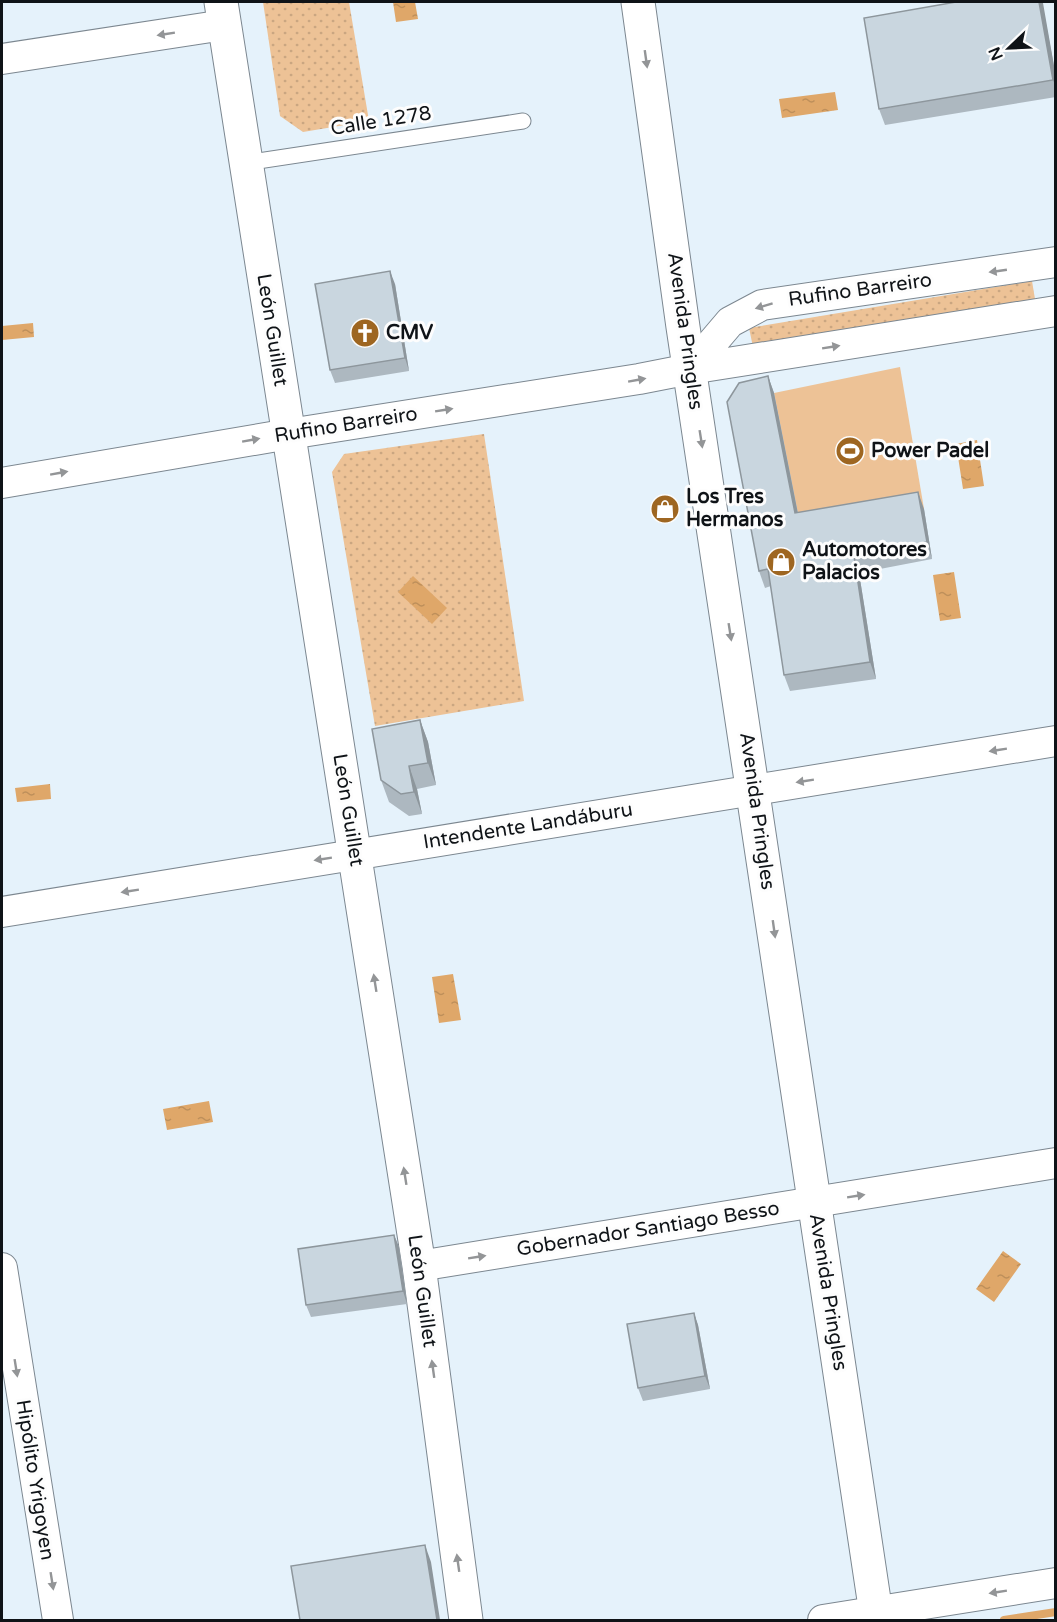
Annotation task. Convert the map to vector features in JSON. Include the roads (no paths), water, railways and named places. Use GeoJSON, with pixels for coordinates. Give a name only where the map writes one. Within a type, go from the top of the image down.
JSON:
{"type":"FeatureCollection","features":[{"type":"Feature","properties":{"kind":"main road","name":"Avenida Pringles"},"geometry":{"type":"LineString","coordinates":[[638,2],[690,369],[877,1616]]}},
{"type":"Feature","properties":{"kind":"main road","name":"León Guillet"},"geometry":{"type":"LineString","coordinates":[[223,13],[419,1266],[466,1620]]}},
{"type":"Feature","properties":{"kind":"street"},"geometry":{"type":"LineString","coordinates":[[2,59],[223,13]]}},
{"type":"Feature","properties":{"kind":"street","name":"Rufino Barreiro"},"geometry":{"type":"LineString","coordinates":[[690,369],[730,322],[762,305],[1056,262]]}},
{"type":"Feature","properties":{"kind":"street","name":"Rufino Barreiro"},"geometry":{"type":"LineString","coordinates":[[2,483],[289,434],[1056,311]]}},
{"type":"Feature","properties":{"kind":"street","name":"Intendente Landáburu"},"geometry":{"type":"LineString","coordinates":[[2,912],[1056,741]]}},
{"type":"Feature","properties":{"kind":"street","name":"Gobernador Santiago Besso"},"geometry":{"type":"LineString","coordinates":[[419,1266],[1056,1163]]}},
{"type":"Feature","properties":{"kind":"street","name":"Hipólito Yrigoyen"},"geometry":{"type":"LineString","coordinates":[[2,1268],[6,1335],[58,1620]]}},
{"type":"Feature","properties":{"kind":"street"},"geometry":{"type":"LineString","coordinates":[[823,1620],[877,1616],[1056,1583]]}},
{"type":"Feature","properties":{"kind":"lane","name":"Calle 1278"},"geometry":{"type":"LineString","coordinates":[[245,163],[523,121]]}},
{"type":"Feature","properties":{"kind":"water"},"geometry":{"type":"Polygon","coordinates":[[[393,2],[415,2],[418,19],[396,22],[393,2]]]}},
{"type":"Feature","properties":{"kind":"water"},"geometry":{"type":"Polygon","coordinates":[[[835,92],[838,110],[782,118],[779,99],[835,92]]]}},
{"type":"Feature","properties":{"kind":"water"},"geometry":{"type":"Polygon","coordinates":[[[33,323],[34,337],[2,340],[2,326],[33,323]]]}},
{"type":"Feature","properties":{"kind":"water"},"geometry":{"type":"Polygon","coordinates":[[[977,440],[984,486],[963,489],[956,444],[977,440]]]}},
{"type":"Feature","properties":{"kind":"water"},"geometry":{"type":"Polygon","coordinates":[[[954,572],[961,618],[940,621],[933,575],[954,572]]]}},
{"type":"Feature","properties":{"kind":"water"},"geometry":{"type":"Polygon","coordinates":[[[413,576],[447,608],[432,624],[398,592],[413,576]]]}},
{"type":"Feature","properties":{"kind":"water"},"geometry":{"type":"Polygon","coordinates":[[[50,784],[51,799],[17,802],[15,788],[50,784]]]}},
{"type":"Feature","properties":{"kind":"water"},"geometry":{"type":"Polygon","coordinates":[[[453,974],[461,1020],[439,1023],[432,977],[453,974]]]}},
{"type":"Feature","properties":{"kind":"water"},"geometry":{"type":"Polygon","coordinates":[[[209,1101],[213,1122],[167,1130],[163,1109],[209,1101]]]}},
{"type":"Feature","properties":{"kind":"water"},"geometry":{"type":"Polygon","coordinates":[[[1003,1251],[1021,1264],[994,1302],[976,1289],[1003,1251]]]}},
{"type":"Feature","properties":{"kind":"waterway"},"geometry":{"type":"LineString","coordinates":[[1004,1620],[1056,1612]]}},
{"type":"Feature","properties":{"kind":"place","name":"CMV"},"geometry":{"type":"Point","coordinates":[365,333]}},
{"type":"Feature","properties":{"kind":"place","name":"Power Padel"},"geometry":{"type":"Point","coordinates":[850,451]}},
{"type":"Feature","properties":{"kind":"place","name":"Los Tres Hermanos"},"geometry":{"type":"Point","coordinates":[665,509]}},
{"type":"Feature","properties":{"kind":"place","name":"Automotores Palacios"},"geometry":{"type":"Point","coordinates":[781,562]}}]}
